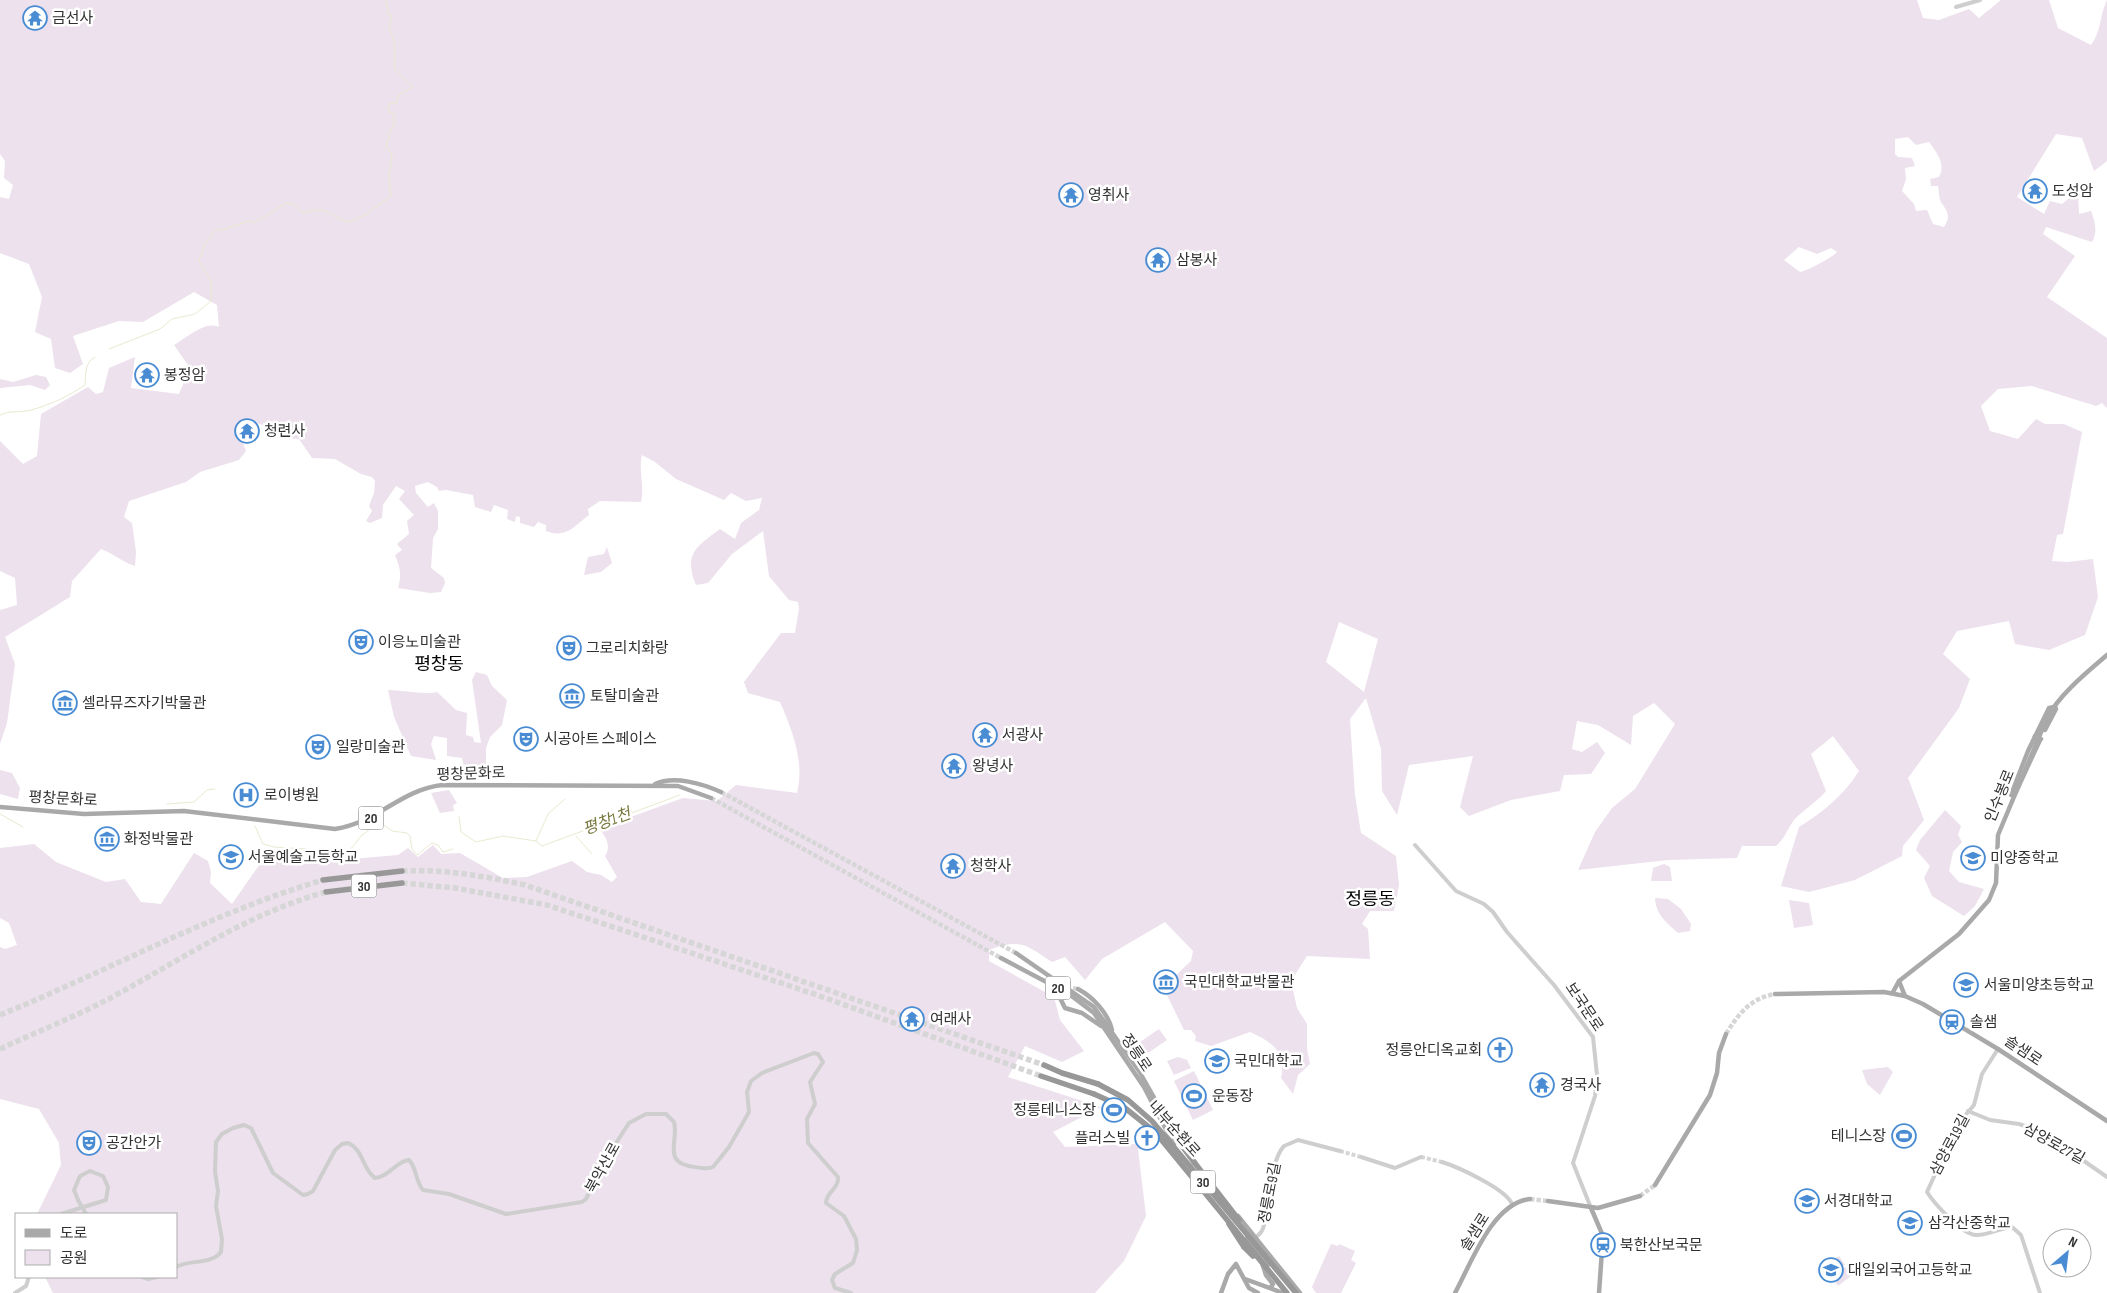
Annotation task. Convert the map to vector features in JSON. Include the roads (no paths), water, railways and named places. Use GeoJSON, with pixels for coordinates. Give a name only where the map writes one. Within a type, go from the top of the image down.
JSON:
{"type":"FeatureCollection","features":[{"type":"Feature","properties":{"kind":"highway","name":"30"},"geometry":{"type":"LineString","coordinates":[[324,880],[402,870]]}},
{"type":"Feature","properties":{"kind":"highway","name":"30"},"geometry":{"type":"LineString","coordinates":[[326,892],[402,883]]}},
{"type":"Feature","properties":{"kind":"highway","name":"내부순환로"},"geometry":{"type":"LineString","coordinates":[[1044,1065],[1062,1073],[1098,1084],[1128,1100],[1152,1121],[1298,1293]]}},
{"type":"Feature","properties":{"kind":"highway","name":"내부순환로"},"geometry":{"type":"LineString","coordinates":[[1041,1076],[1094,1094],[1132,1112],[1154,1132],[1286,1293]]}},
{"type":"Feature","properties":{"kind":"highway"},"geometry":{"type":"LineString","coordinates":[[1177,1139],[1229,1205],[1252,1238]]}},
{"type":"Feature","properties":{"kind":"highway"},"geometry":{"type":"LineString","coordinates":[[1200,1177],[1237,1239],[1268,1269]]}},
{"type":"Feature","properties":{"kind":"main road","name":"인수봉로"},"geometry":{"type":"LineString","coordinates":[[1893,992],[1900,981],[1959,934],[1989,900],[1996,883],[1998,835],[2010,801],[2055,706],[2107,655]]}},
{"type":"Feature","properties":{"kind":"main road"},"geometry":{"type":"LineString","coordinates":[[2055,706],[2056,710],[2018,792],[2010,801],[2013,786],[2035,736],[2049,708],[2055,706]]}},
{"type":"Feature","properties":{"kind":"main road"},"geometry":{"type":"LineString","coordinates":[[2035,736],[2041,739]]}},
{"type":"Feature","properties":{"kind":"main road","name":"평창문화로"},"geometry":{"type":"LineString","coordinates":[[654,785],[661,782],[686,782],[708,786],[721,792]]}},
{"type":"Feature","properties":{"kind":"main road","name":"평창문화로"},"geometry":{"type":"LineString","coordinates":[[0,807],[84,814],[184,812],[335,829],[358,824],[412,793],[434,786],[678,786],[711,798]]}},
{"type":"Feature","properties":{"kind":"main road","name":"정릉로"},"geometry":{"type":"LineString","coordinates":[[1016,953],[1088,1001],[1133,1061],[1200,1177],[1224,1197]]}},
{"type":"Feature","properties":{"kind":"main road","name":"정릉로"},"geometry":{"type":"LineString","coordinates":[[1001,958],[1079,1000],[1094,1014],[1144,1087],[1182,1157],[1200,1177],[1257,1252]]}},
{"type":"Feature","properties":{"kind":"main road"},"geometry":{"type":"LineString","coordinates":[[1884,992],[1900,981],[1905,996]]}},
{"type":"Feature","properties":{"kind":"main road"},"geometry":{"type":"LineString","coordinates":[[1078,989],[1098,1004],[1110,1023],[1112,1031]]}},
{"type":"Feature","properties":{"kind":"main road","name":"솔샘로"},"geometry":{"type":"LineString","coordinates":[[1775,994],[1893,992],[1905,996],[1923,1004],[1998,1049],[2107,1121]]}},
{"type":"Feature","properties":{"kind":"main road"},"geometry":{"type":"LineString","coordinates":[[1060,998],[1065,1008],[1082,1013],[1106,1030]]}},
{"type":"Feature","properties":{"kind":"main road"},"geometry":{"type":"LineString","coordinates":[[1655,1185],[1710,1095],[1717,1073],[1719,1053],[1726,1034]]}},
{"type":"Feature","properties":{"kind":"main road"},"geometry":{"type":"LineString","coordinates":[[1115,1044],[1121,1047],[1130,1061],[1133,1061]]}},
{"type":"Feature","properties":{"kind":"main road","name":"정릉로"},"geometry":{"type":"LineString","coordinates":[[1177,1139],[1224,1197],[1252,1238]]}},
{"type":"Feature","properties":{"kind":"main road","name":"정릉로"},"geometry":{"type":"LineString","coordinates":[[1200,1177],[1215,1186]]}},
{"type":"Feature","properties":{"kind":"main road"},"geometry":{"type":"LineString","coordinates":[[1548,1201],[1591,1208],[1640,1196]]}},
{"type":"Feature","properties":{"kind":"main road"},"geometry":{"type":"LineString","coordinates":[[1512,1204],[1530,1200]]}},
{"type":"Feature","properties":{"kind":"main road","name":"솔샘로"},"geometry":{"type":"LineString","coordinates":[[1454,1293],[1483,1239],[1496,1220],[1512,1204]]}},
{"type":"Feature","properties":{"kind":"main road","name":"보국문로"},"geometry":{"type":"LineString","coordinates":[[1591,1208],[1603,1236],[1599,1293]]}},
{"type":"Feature","properties":{"kind":"main road"},"geometry":{"type":"LineString","coordinates":[[1257,1252],[1272,1285]]}},
{"type":"Feature","properties":{"kind":"main road"},"geometry":{"type":"LineString","coordinates":[[1257,1252],[1269,1275],[1286,1293]]}},
{"type":"Feature","properties":{"kind":"main road"},"geometry":{"type":"LineString","coordinates":[[1220,1293],[1228,1274],[1236,1264],[1248,1283],[1250,1290],[1258,1293]]}},
{"type":"Feature","properties":{"kind":"main road"},"geometry":{"type":"LineString","coordinates":[[1248,1283],[1272,1285],[1286,1293]]}},
{"type":"Feature","properties":{"kind":"street"},"geometry":{"type":"LineString","coordinates":[[1956,7],[1980,0]]}},
{"type":"Feature","properties":{"kind":"street","name":"보국문로"},"geometry":{"type":"LineString","coordinates":[[1415,845],[1456,891],[1484,904],[1494,912],[1507,932],[1554,985],[1593,1037],[1597,1075],[1595,1096],[1573,1163],[1591,1208]]}},
{"type":"Feature","properties":{"kind":"street","name":"삼양로19길"},"geometry":{"type":"LineString","coordinates":[[1998,1049],[1978,1083],[1974,1105],[1953,1134],[1927,1192],[1934,1203],[1963,1229],[1976,1236],[2012,1227],[2021,1235],[2040,1293]]}},
{"type":"Feature","properties":{"kind":"street","name":"북악산로"},"geometry":{"type":"LineString","coordinates":[[178,1266],[185,1263],[212,1259],[221,1252],[222,1238],[216,1206],[218,1191],[215,1146],[222,1134],[239,1126],[251,1128],[273,1173],[303,1195],[308,1194],[312,1190],[336,1148],[348,1143],[360,1152],[370,1174],[375,1178],[385,1175],[402,1162],[409,1160],[414,1168],[418,1183],[423,1190],[449,1194],[506,1214],[516,1214],[540,1207],[582,1202],[586,1199],[607,1157],[629,1123],[646,1114],[662,1114],[672,1118],[676,1126],[673,1154],[675,1160],[684,1165],[713,1167],[729,1147],[749,1112],[747,1092],[750,1082],[762,1073],[814,1052],[822,1057],[823,1062],[810,1082],[815,1104],[807,1119],[807,1138],[809,1146],[820,1154],[838,1177],[838,1184],[829,1194],[826,1203],[844,1216],[857,1241],[853,1263],[836,1274],[832,1280],[835,1288],[851,1293]]}},
{"type":"Feature","properties":{"kind":"street","name":"삼양로27길"},"geometry":{"type":"LineString","coordinates":[[1968,1111],[1990,1120],[2032,1128],[2107,1177]]}},
{"type":"Feature","properties":{"kind":"street","name":"정릉로9길"},"geometry":{"type":"LineString","coordinates":[[1252,1238],[1266,1222],[1265,1207],[1275,1163],[1284,1146],[1293,1141],[1305,1141],[1340,1151]]}},
{"type":"Feature","properties":{"kind":"street"},"geometry":{"type":"LineString","coordinates":[[1361,1157],[1395,1168],[1421,1157]]}},
{"type":"Feature","properties":{"kind":"street"},"geometry":{"type":"LineString","coordinates":[[1442,1162],[1473,1174],[1508,1197],[1512,1204]]}},
{"type":"Feature","properties":{"kind":"street"},"geometry":{"type":"LineString","coordinates":[[64,1213],[82,1207],[106,1200],[108,1187],[103,1176],[90,1171],[80,1176],[74,1190],[82,1207]]}},
{"type":"Feature","properties":{"kind":"street"},"geometry":{"type":"LineString","coordinates":[[1200,1177],[1252,1238],[1257,1252]]}},
{"type":"Feature","properties":{"kind":"street"},"geometry":{"type":"LineString","coordinates":[[15,1293],[26,1286],[29,1278]]}},
{"type":"Feature","properties":{"kind":"waterway"},"geometry":{"type":"LineString","coordinates":[[109,349],[160,329],[172,319],[195,314],[211,301],[211,281],[199,261],[204,246],[215,230],[221,230],[248,221],[254,223],[286,203],[293,204],[303,213],[322,210],[349,222],[365,215],[391,196],[389,177],[392,155],[386,146],[391,129],[394,126],[394,114],[388,111],[389,104],[396,103],[399,95],[413,87],[395,70],[394,43],[389,28],[392,16],[389,15],[386,0]]}},
{"type":"Feature","properties":{"kind":"waterway"},"geometry":{"type":"LineString","coordinates":[[0,415],[38,408],[59,400],[79,389],[85,385],[87,366],[91,359],[95,357]]}},
{"type":"Feature","properties":{"kind":"waterway"},"geometry":{"type":"LineString","coordinates":[[167,804],[194,802],[207,790],[215,789]]}},
{"type":"Feature","properties":{"kind":"waterway","name":"평창1천"},"geometry":{"type":"LineString","coordinates":[[536,841],[542,846],[680,795]]}},
{"type":"Feature","properties":{"kind":"waterway"},"geometry":{"type":"LineString","coordinates":[[459,817],[461,832],[476,842],[503,836],[536,841],[548,814],[565,799]]}},
{"type":"Feature","properties":{"kind":"waterway"},"geometry":{"type":"LineString","coordinates":[[0,814],[23,827]]}},
{"type":"Feature","properties":{"kind":"waterway"},"geometry":{"type":"LineString","coordinates":[[255,826],[263,844],[274,847],[307,849],[328,855],[341,855],[349,851],[362,835],[380,822],[392,831],[407,833],[410,836],[412,849],[417,855],[432,843],[438,845],[443,852],[453,849]]}},
{"type":"Feature","properties":{"kind":"waterway"},"geometry":{"type":"LineString","coordinates":[[576,836],[592,854]]}},
{"type":"Feature","properties":{"kind":"tunnel"},"geometry":{"type":"LineString","coordinates":[[721,792],[1016,953]]}},
{"type":"Feature","properties":{"kind":"tunnel"},"geometry":{"type":"LineString","coordinates":[[711,798],[1001,958]]}},
{"type":"Feature","properties":{"kind":"tunnel"},"geometry":{"type":"LineString","coordinates":[[402,871],[464,874],[525,885],[1044,1065]]}},
{"type":"Feature","properties":{"kind":"tunnel"},"geometry":{"type":"LineString","coordinates":[[0,1015],[240,909],[281,893],[323,880]]}},
{"type":"Feature","properties":{"kind":"tunnel"},"geometry":{"type":"LineString","coordinates":[[402,883],[455,888],[547,905],[817,995],[1041,1076]]}},
{"type":"Feature","properties":{"kind":"tunnel"},"geometry":{"type":"LineString","coordinates":[[0,1049],[100,1003],[244,924],[298,901],[326,892]]}},
{"type":"Feature","properties":{"kind":"tunnel"},"geometry":{"type":"LineString","coordinates":[[1060,998],[1066,987],[1078,989]]}},
{"type":"Feature","properties":{"kind":"tunnel"},"geometry":{"type":"LineString","coordinates":[[1726,1034],[1741,1013],[1752,1003],[1775,994]]}},
{"type":"Feature","properties":{"kind":"tunnel"},"geometry":{"type":"LineString","coordinates":[[1340,1151],[1361,1157]]}},
{"type":"Feature","properties":{"kind":"tunnel"},"geometry":{"type":"LineString","coordinates":[[1421,1157],[1442,1162]]}},
{"type":"Feature","properties":{"kind":"tunnel"},"geometry":{"type":"LineString","coordinates":[[1640,1196],[1655,1185]]}},
{"type":"Feature","properties":{"kind":"tunnel"},"geometry":{"type":"LineString","coordinates":[[1530,1199],[1548,1201]]}},
{"type":"Feature","properties":{"kind":"place","name":"금선사"},"geometry":{"type":"Point","coordinates":[35,18]}},
{"type":"Feature","properties":{"kind":"place","name":"도성암"},"geometry":{"type":"Point","coordinates":[2035,191]}},
{"type":"Feature","properties":{"kind":"place","name":"영취사"},"geometry":{"type":"Point","coordinates":[1071,195]}},
{"type":"Feature","properties":{"kind":"place","name":"삼봉사"},"geometry":{"type":"Point","coordinates":[1158,260]}},
{"type":"Feature","properties":{"kind":"place","name":"봉정암"},"geometry":{"type":"Point","coordinates":[147,375]}},
{"type":"Feature","properties":{"kind":"place","name":"청련사"},"geometry":{"type":"Point","coordinates":[247,431]}},
{"type":"Feature","properties":{"kind":"place","name":"이응노미술관"},"geometry":{"type":"Point","coordinates":[361,642]}},
{"type":"Feature","properties":{"kind":"place","name":"그로리치화랑"},"geometry":{"type":"Point","coordinates":[569,648]}},
{"type":"Feature","properties":{"kind":"place","name":"토탈미술관"},"geometry":{"type":"Point","coordinates":[572,696]}},
{"type":"Feature","properties":{"kind":"place","name":"셀라뮤즈자기박물관"},"geometry":{"type":"Point","coordinates":[65,703]}},
{"type":"Feature","properties":{"kind":"place","name":"서광사"},"geometry":{"type":"Point","coordinates":[985,735]}},
{"type":"Feature","properties":{"kind":"place","name":"시공아트 스페이스"},"geometry":{"type":"Point","coordinates":[526,739]}},
{"type":"Feature","properties":{"kind":"place","name":"일랑미술관"},"geometry":{"type":"Point","coordinates":[318,747]}},
{"type":"Feature","properties":{"kind":"place","name":"왕녕사"},"geometry":{"type":"Point","coordinates":[954,766]}},
{"type":"Feature","properties":{"kind":"place","name":"로이병원"},"geometry":{"type":"Point","coordinates":[246,795]}},
{"type":"Feature","properties":{"kind":"place","name":"화정박물관"},"geometry":{"type":"Point","coordinates":[107,839]}},
{"type":"Feature","properties":{"kind":"place","name":"서울예술고등학교"},"geometry":{"type":"Point","coordinates":[231,857]}},
{"type":"Feature","properties":{"kind":"place","name":"미양중학교"},"geometry":{"type":"Point","coordinates":[1973,858]}},
{"type":"Feature","properties":{"kind":"place","name":"청학사"},"geometry":{"type":"Point","coordinates":[953,866]}},
{"type":"Feature","properties":{"kind":"place","name":"국민대학교박물관"},"geometry":{"type":"Point","coordinates":[1166,982]}},
{"type":"Feature","properties":{"kind":"place","name":"서울미양초등학교"},"geometry":{"type":"Point","coordinates":[1966,985]}},
{"type":"Feature","properties":{"kind":"place","name":"여래사"},"geometry":{"type":"Point","coordinates":[912,1019]}},
{"type":"Feature","properties":{"kind":"place","name":"솔샘"},"geometry":{"type":"Point","coordinates":[1952,1022]}},
{"type":"Feature","properties":{"kind":"place","name":"정릉안디옥교회"},"geometry":{"type":"Point","coordinates":[1500,1050]}},
{"type":"Feature","properties":{"kind":"place","name":"국민대학교"},"geometry":{"type":"Point","coordinates":[1217,1061]}},
{"type":"Feature","properties":{"kind":"place","name":"경국사"},"geometry":{"type":"Point","coordinates":[1542,1085]}},
{"type":"Feature","properties":{"kind":"place","name":"운동장"},"geometry":{"type":"Point","coordinates":[1194,1096]}},
{"type":"Feature","properties":{"kind":"place","name":"정릉테니스장"},"geometry":{"type":"Point","coordinates":[1114,1110]}},
{"type":"Feature","properties":{"kind":"place","name":"테니스장"},"geometry":{"type":"Point","coordinates":[1904,1136]}},
{"type":"Feature","properties":{"kind":"place","name":"플러스빌"},"geometry":{"type":"Point","coordinates":[1147,1138]}},
{"type":"Feature","properties":{"kind":"place","name":"공간안가"},"geometry":{"type":"Point","coordinates":[89,1143]}},
{"type":"Feature","properties":{"kind":"place","name":"서경대학교"},"geometry":{"type":"Point","coordinates":[1807,1201]}},
{"type":"Feature","properties":{"kind":"place","name":"삼각산중학교"},"geometry":{"type":"Point","coordinates":[1910,1223]}},
{"type":"Feature","properties":{"kind":"place","name":"북한산보국문"},"geometry":{"type":"Point","coordinates":[1603,1245]}},
{"type":"Feature","properties":{"kind":"place","name":"대일외국어고등학교"},"geometry":{"type":"Point","coordinates":[1831,1270]}},
{"type":"Feature","properties":{"kind":"district","name":"평창동"},"geometry":{"type":"Point","coordinates":[439,664]}},
{"type":"Feature","properties":{"kind":"district","name":"정릉동"},"geometry":{"type":"Point","coordinates":[1370,899]}}]}
